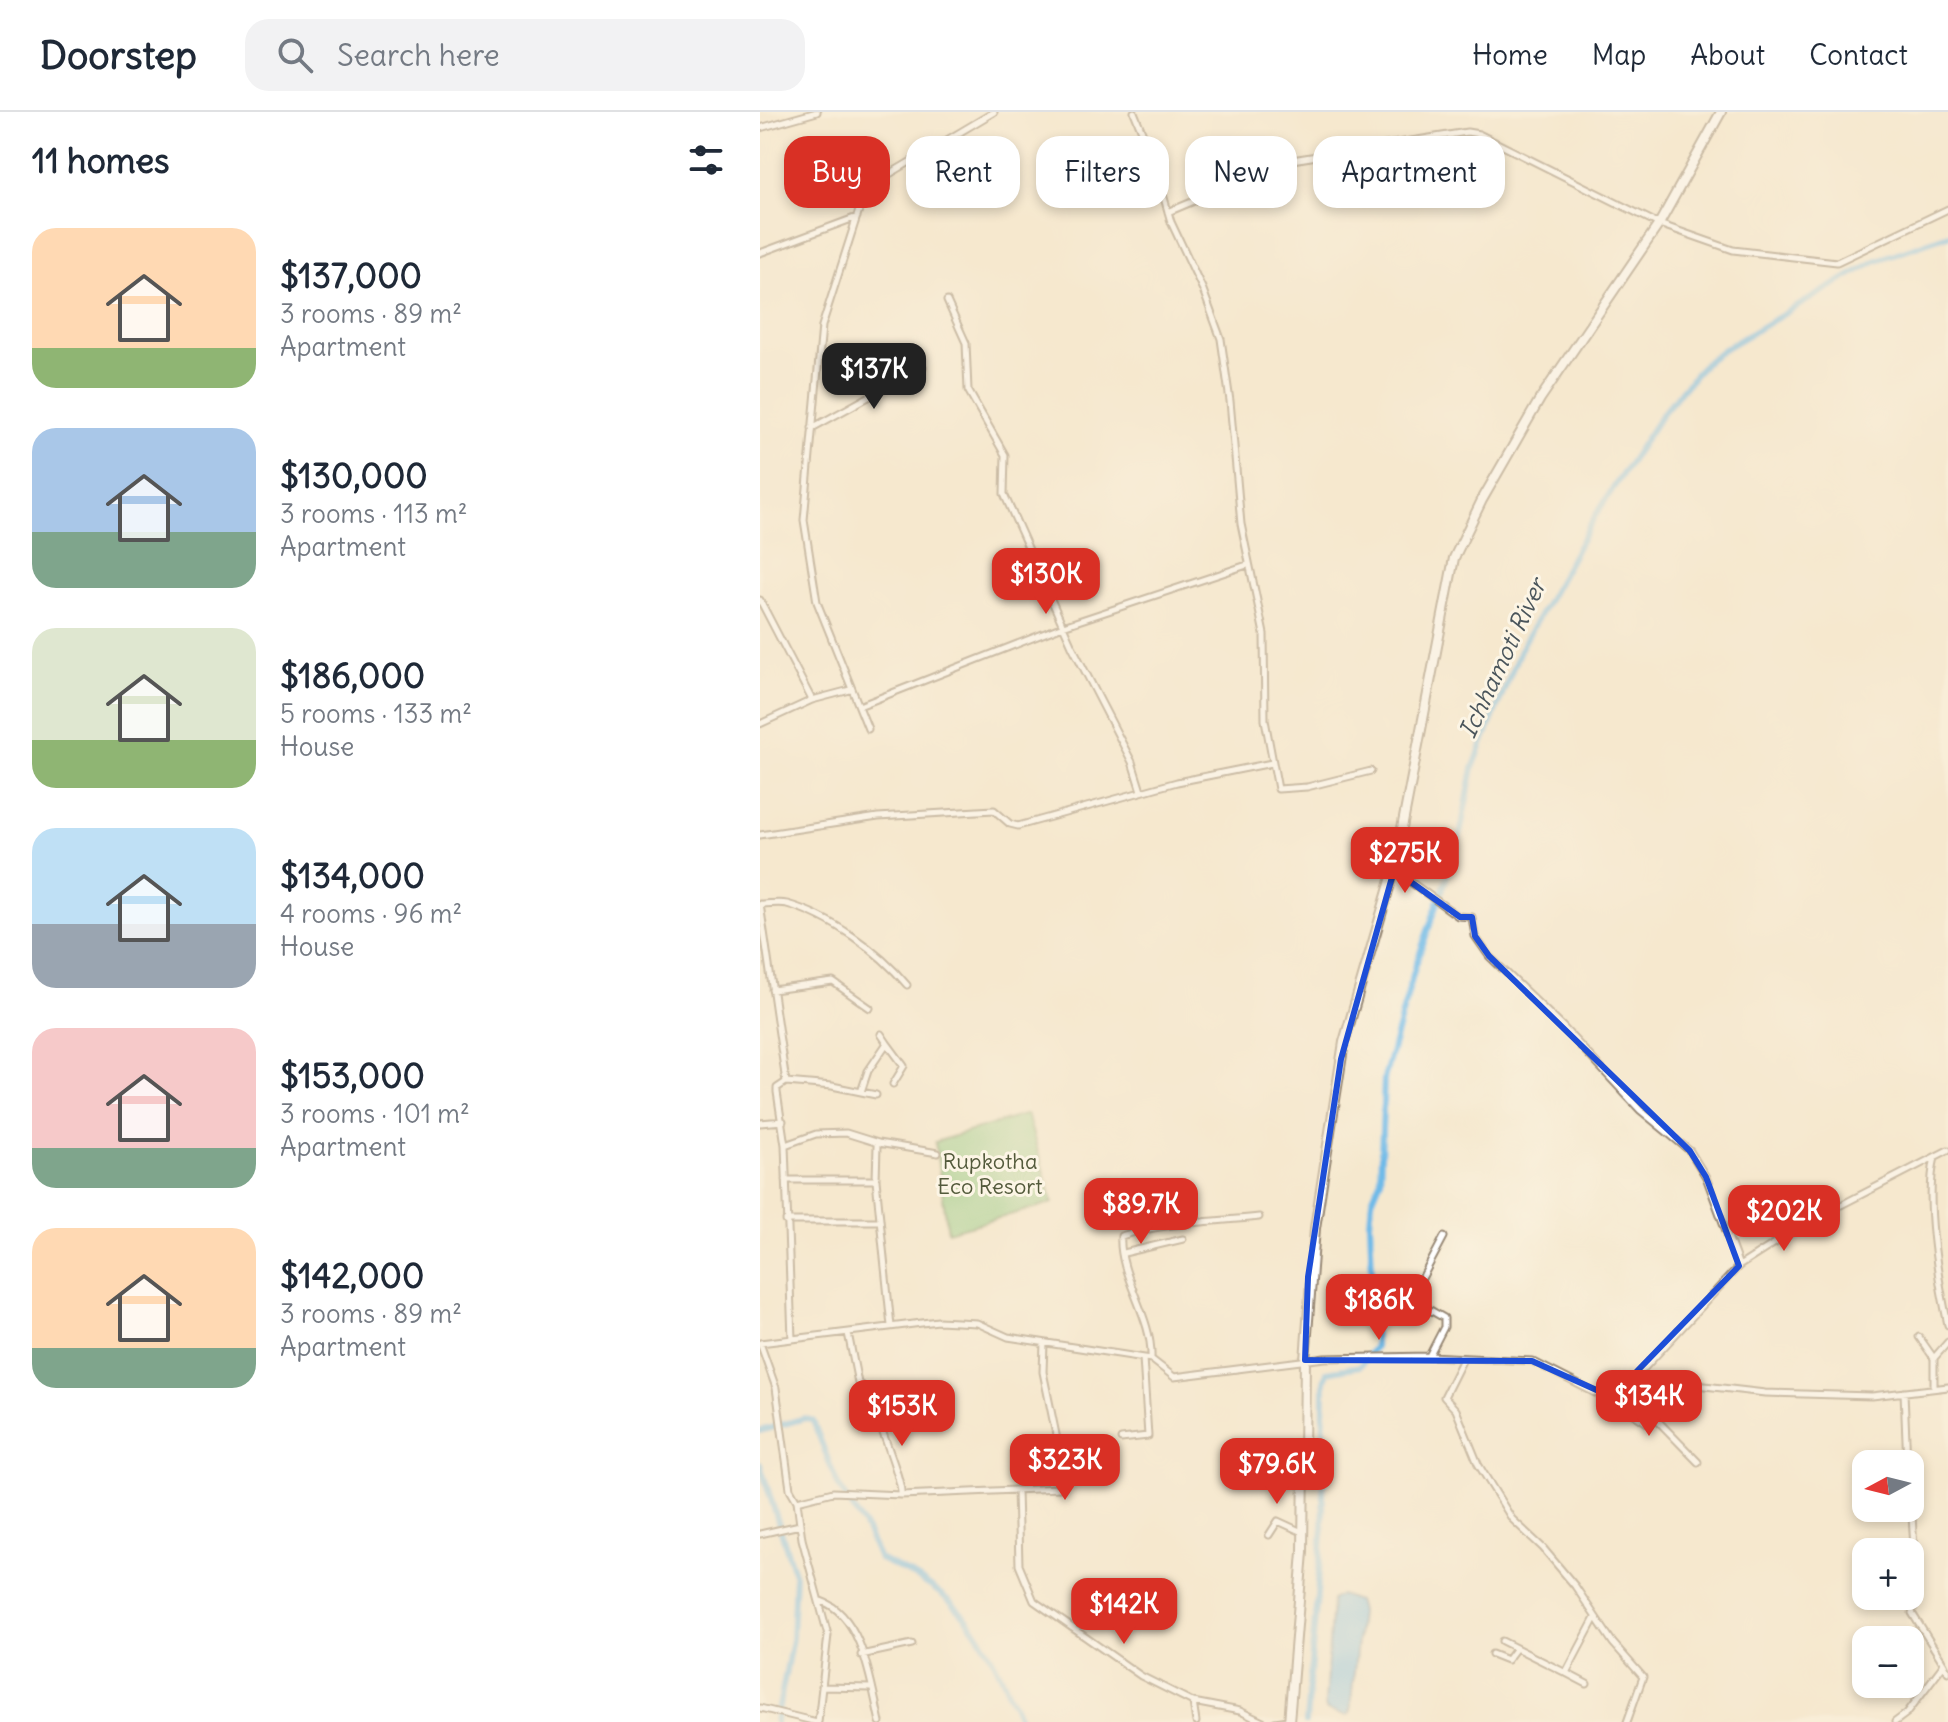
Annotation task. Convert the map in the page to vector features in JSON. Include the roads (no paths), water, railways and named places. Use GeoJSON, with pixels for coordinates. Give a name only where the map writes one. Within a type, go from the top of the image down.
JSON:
{"type":"FeatureCollection","features":[{"type":"Feature","properties":{"kind":"main road"},"geometry":{"type":"LineString","coordinates":[[1289,1721],[1303,1532],[1308,1277],[1341,1059],[1394,870],[1458,545],[1554,374],[1659,224],[1721,112]]}},
{"type":"Feature","properties":{"kind":"street"},"geometry":{"type":"LineString","coordinates":[[760,128],[817,112]]}},
{"type":"Feature","properties":{"kind":"street"},"geometry":{"type":"LineString","coordinates":[[868,729],[817,602],[804,520],[811,428],[827,301],[867,187],[994,112]]}},
{"type":"Feature","properties":{"kind":"street"},"geometry":{"type":"LineString","coordinates":[[1134,112],[1152,156],[1168,212],[1221,339],[1247,565],[1257,590],[1264,634],[1265,720],[1280,791],[1371,771]]}},
{"type":"Feature","properties":{"kind":"street"},"geometry":{"type":"LineString","coordinates":[[1168,212],[1292,160],[1467,132],[1479,134],[1569,177],[1659,224],[1733,250],[1837,262],[1948,209]]}},
{"type":"Feature","properties":{"kind":"street"},"geometry":{"type":"LineString","coordinates":[[760,253],[857,217]]}},
{"type":"Feature","properties":{"kind":"street"},"geometry":{"type":"LineString","coordinates":[[947,301],[966,343],[968,390],[1005,455],[1004,494],[1063,626],[1132,762],[1141,791]]}},
{"type":"Feature","properties":{"kind":"street"},"geometry":{"type":"LineString","coordinates":[[811,428],[923,367]]}},
{"type":"Feature","properties":{"kind":"street"},"geometry":{"type":"LineString","coordinates":[[859,706],[1063,626],[1247,565]]}},
{"type":"Feature","properties":{"kind":"street"},"geometry":{"type":"LineString","coordinates":[[760,600],[812,700]]}},
{"type":"Feature","properties":{"kind":"street"},"geometry":{"type":"LineString","coordinates":[[760,724],[812,700],[850,690]]}},
{"type":"Feature","properties":{"kind":"street"},"geometry":{"type":"LineString","coordinates":[[760,835],[878,817],[994,810],[1018,826],[1141,791],[1272,763]]}},
{"type":"Feature","properties":{"kind":"street"},"geometry":{"type":"LineString","coordinates":[[1394,870],[1458,916],[1472,917],[1475,936],[1489,956],[1562,1026],[1640,1110],[1690,1151],[1706,1177],[1739,1266]]}},
{"type":"Feature","properties":{"kind":"street"},"geometry":{"type":"LineString","coordinates":[[786,1082],[761,904],[791,905],[839,929],[887,961],[907,985]]}},
{"type":"Feature","properties":{"kind":"street"},"geometry":{"type":"LineString","coordinates":[[772,990],[833,982],[870,1008]]}},
{"type":"Feature","properties":{"kind":"street"},"geometry":{"type":"LineString","coordinates":[[881,1034],[904,1066],[893,1084]]}},
{"type":"Feature","properties":{"kind":"street"},"geometry":{"type":"LineString","coordinates":[[861,1092],[868,1071],[887,1043]]}},
{"type":"Feature","properties":{"kind":"street"},"geometry":{"type":"LineString","coordinates":[[792,1339],[785,1145],[777,1088],[786,1082],[832,1086],[876,1095]]}},
{"type":"Feature","properties":{"kind":"street"},"geometry":{"type":"LineString","coordinates":[[760,1123],[783,1121]]}},
{"type":"Feature","properties":{"kind":"street"},"geometry":{"type":"LineString","coordinates":[[785,1145],[816,1134],[846,1133],[878,1143],[938,1153]]}},
{"type":"Feature","properties":{"kind":"street"},"geometry":{"type":"LineString","coordinates":[[878,1143],[876,1180],[891,1326]]}},
{"type":"Feature","properties":{"kind":"street"},"geometry":{"type":"LineString","coordinates":[[1609,1398],[1636,1378],[1739,1266],[1808,1222],[1948,1150]]}},
{"type":"Feature","properties":{"kind":"street"},"geometry":{"type":"LineString","coordinates":[[1935,1157],[1932,1182],[1941,1287],[1948,1325]]}},
{"type":"Feature","properties":{"kind":"street"},"geometry":{"type":"LineString","coordinates":[[786,1180],[876,1180]]}},
{"type":"Feature","properties":{"kind":"street"},"geometry":{"type":"LineString","coordinates":[[1151,1359],[1150,1332],[1120,1238],[1186,1221],[1205,1223],[1259,1217]]}},
{"type":"Feature","properties":{"kind":"street"},"geometry":{"type":"LineString","coordinates":[[786,1221],[880,1221]]}},
{"type":"Feature","properties":{"kind":"street"},"geometry":{"type":"LineString","coordinates":[[1429,1356],[1444,1327],[1444,1318],[1411,1299],[1444,1237]]}},
{"type":"Feature","properties":{"kind":"street"},"geometry":{"type":"LineString","coordinates":[[1124,1253],[1183,1239]]}},
{"type":"Feature","properties":{"kind":"street"},"geometry":{"type":"LineString","coordinates":[[760,1708],[818,1722],[829,1648],[797,1501],[790,1489],[776,1388],[760,1343],[938,1321],[977,1323],[1008,1337],[1151,1359],[1174,1377],[1344,1357],[1429,1356],[1538,1363],[1609,1398],[1645,1423],[1656,1418],[1698,1462]]}},
{"type":"Feature","properties":{"kind":"street"},"geometry":{"type":"LineString","coordinates":[[848,1333],[858,1383],[870,1392],[875,1418],[900,1477],[901,1495]]}},
{"type":"Feature","properties":{"kind":"street"},"geometry":{"type":"LineString","coordinates":[[1919,1337],[1934,1358],[1934,1388]]}},
{"type":"Feature","properties":{"kind":"street"},"geometry":{"type":"LineString","coordinates":[[1934,1358],[1948,1342]]}},
{"type":"Feature","properties":{"kind":"street"},"geometry":{"type":"LineString","coordinates":[[797,1501],[833,1492],[901,1495],[1056,1489],[1065,1481],[1043,1372],[1044,1343]]}},
{"type":"Feature","properties":{"kind":"street"},"geometry":{"type":"LineString","coordinates":[[1121,1439],[1148,1436],[1143,1358]]}},
{"type":"Feature","properties":{"kind":"street"},"geometry":{"type":"LineString","coordinates":[[1463,1359],[1444,1397],[1456,1410],[1478,1464],[1512,1519],[1543,1548],[1575,1586],[1595,1617],[1643,1677],[1627,1722]]}},
{"type":"Feature","properties":{"kind":"street"},"geometry":{"type":"LineString","coordinates":[[1636,1378],[1765,1393],[1872,1396],[1948,1387]]}},
{"type":"Feature","properties":{"kind":"street"},"geometry":{"type":"LineString","coordinates":[[1904,1392],[1906,1450]]}},
{"type":"Feature","properties":{"kind":"street"},"geometry":{"type":"LineString","coordinates":[[1017,1490],[1019,1565],[1034,1601],[1141,1676],[1193,1702],[1240,1711],[1263,1722]]}},
{"type":"Feature","properties":{"kind":"street"},"geometry":{"type":"LineString","coordinates":[[1269,1535],[1278,1521],[1303,1532]]}},
{"type":"Feature","properties":{"kind":"street"},"geometry":{"type":"LineString","coordinates":[[1912,1522],[1917,1597],[1912,1613],[1948,1672]]}},
{"type":"Feature","properties":{"kind":"street"},"geometry":{"type":"LineString","coordinates":[[760,1534],[800,1525]]}},
{"type":"Feature","properties":{"kind":"street"},"geometry":{"type":"LineString","coordinates":[[821,1601],[841,1612],[861,1655],[880,1722]]}},
{"type":"Feature","properties":{"kind":"street"},"geometry":{"type":"LineString","coordinates":[[1566,1673],[1595,1617]]}},
{"type":"Feature","properties":{"kind":"street"},"geometry":{"type":"LineString","coordinates":[[1502,1641],[1587,1684]]}},
{"type":"Feature","properties":{"kind":"street"},"geometry":{"type":"LineString","coordinates":[[861,1655],[912,1644]]}},
{"type":"Feature","properties":{"kind":"street"},"geometry":{"type":"LineString","coordinates":[[1492,1654],[1507,1660],[1516,1648]]}},
{"type":"Feature","properties":{"kind":"street"},"geometry":{"type":"LineString","coordinates":[[1895,1722],[1907,1713],[1944,1664]]}},
{"type":"Feature","properties":{"kind":"street"},"geometry":{"type":"LineString","coordinates":[[824,1687],[871,1688]]}},
{"type":"Feature","properties":{"kind":"street"},"geometry":{"type":"LineString","coordinates":[[1193,1702],[1196,1722]]}},
{"type":"Feature","properties":{"kind":"street"},"geometry":{"type":"LineString","coordinates":[[782,1722],[783,1714]]}},
{"type":"Feature","properties":{"kind":"street"},"geometry":{"type":"LineString","coordinates":[[1275,1722],[1289,1721]]}},
{"type":"Feature","properties":{"kind":"water"},"geometry":{"type":"Polygon","coordinates":[[[1340,1595],[1357,1601],[1360,1611],[1350,1713],[1347,1716],[1326,1710],[1325,1703],[1332,1600],[1340,1595]]]}},
{"type":"Feature","properties":{"kind":"waterway","name":"Ichhamoti River"},"geometry":{"type":"LineString","coordinates":[[1306,1722],[1323,1526],[1324,1381],[1327,1372],[1360,1366],[1375,1346],[1370,1223],[1372,1200],[1380,1181],[1384,1079],[1415,967],[1458,846],[1473,768],[1520,650],[1595,516],[1661,415],[1703,365],[1722,350],[1877,260],[1948,235]]}},
{"type":"Feature","properties":{"kind":"waterway","name":"Ichhamoti River"},"geometry":{"type":"LineString","coordinates":[[760,1431],[805,1418],[813,1421],[838,1485],[864,1526],[879,1559],[934,1589],[970,1623],[984,1643],[1022,1722]]}},
{"type":"Feature","properties":{"kind":"waterway","name":"Ichhamoti River"},"geometry":{"type":"LineString","coordinates":[[760,1464],[795,1576],[792,1639],[776,1722]]}},
{"type":"Feature","properties":{"kind":"park label","name":"Rupkotha Eco Resort"},"geometry":{"type":"Point","coordinates":[990,1174]}}]}
